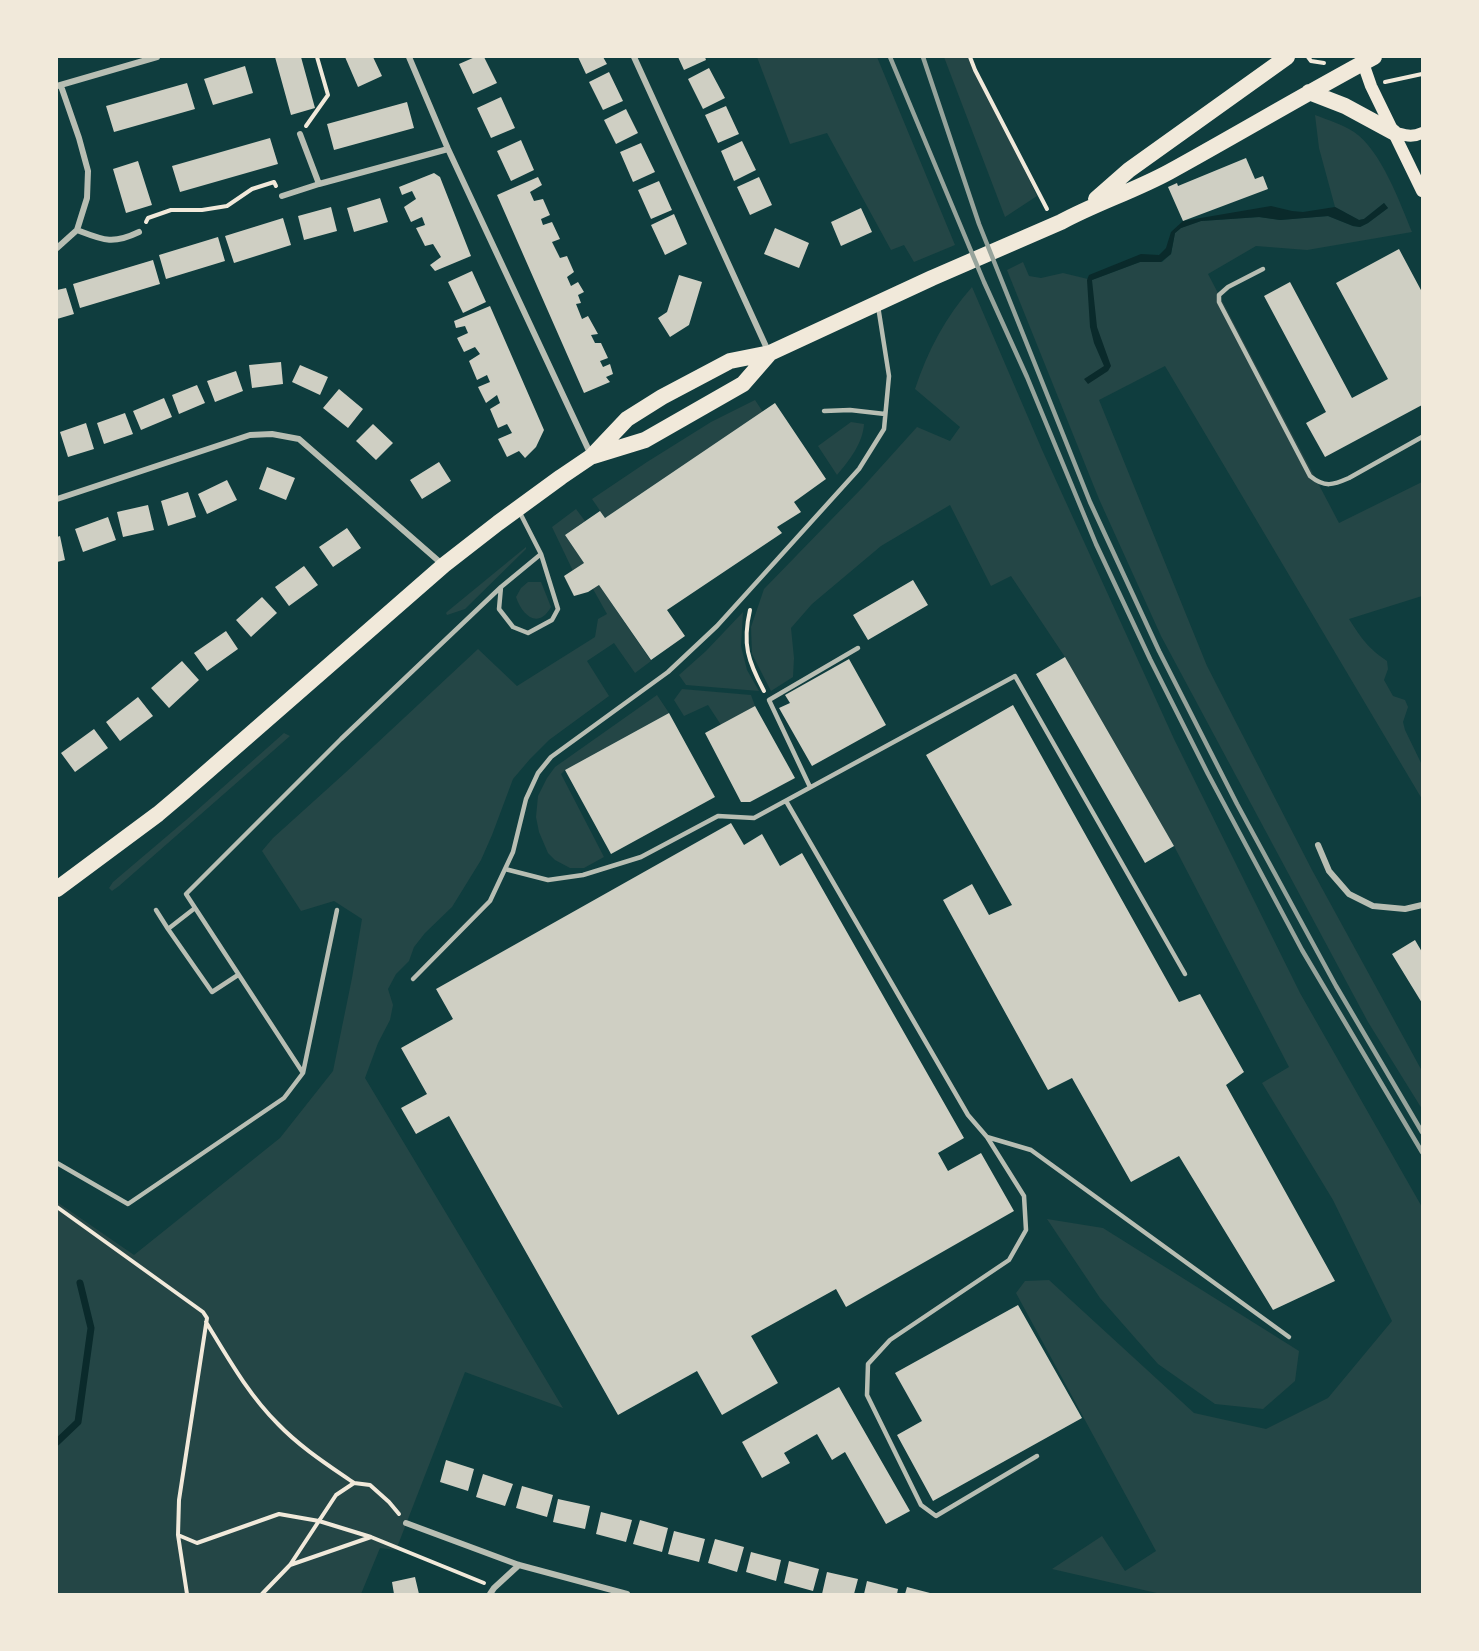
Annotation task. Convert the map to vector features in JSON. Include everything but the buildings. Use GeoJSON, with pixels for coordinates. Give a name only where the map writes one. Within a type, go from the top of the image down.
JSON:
{"type":"FeatureCollection","features":[{"type":"Feature","properties":{"kind":"highway"},"geometry":{"type":"LineString","coordinates":[[1084,209],[1129,170],[1287,57]]}},
{"type":"Feature","properties":{"kind":"highway"},"geometry":{"type":"LineString","coordinates":[[57,889],[175,800],[444,566],[518,508],[592,456],[627,419],[662,397],[730,361],[770,353],[1166,173],[1367,59]]}},
{"type":"Feature","properties":{"kind":"highway"},"geometry":{"type":"LineString","coordinates":[[1309,92],[1345,106],[1393,132]]}},
{"type":"Feature","properties":{"kind":"highway"},"geometry":{"type":"LineString","coordinates":[[592,456],[645,440],[742,384],[770,353]]}},
{"type":"Feature","properties":{"kind":"main road"},"geometry":{"type":"LineString","coordinates":[[1367,59],[1371,86],[1422,191]]}},
{"type":"Feature","properties":{"kind":"main road"},"geometry":{"type":"LineString","coordinates":[[1393,132],[1406,136],[1422,134]]}},
{"type":"Feature","properties":{"kind":"street"},"geometry":{"type":"LineString","coordinates":[[57,248],[77,230],[87,198],[88,171],[79,138],[59,86],[157,57]]}},
{"type":"Feature","properties":{"kind":"street"},"geometry":{"type":"LineString","coordinates":[[409,57],[448,149],[592,456]]}},
{"type":"Feature","properties":{"kind":"street"},"geometry":{"type":"LineString","coordinates":[[634,57],[770,353]]}},
{"type":"Feature","properties":{"kind":"street"},"geometry":{"type":"LineString","coordinates":[[300,134],[319,184]]}},
{"type":"Feature","properties":{"kind":"street"},"geometry":{"type":"LineString","coordinates":[[282,196],[448,149]]}},
{"type":"Feature","properties":{"kind":"street"},"geometry":{"type":"LineString","coordinates":[[77,230],[101,240],[123,240],[139,232]]}},
{"type":"Feature","properties":{"kind":"street"},"geometry":{"type":"LineString","coordinates":[[57,499],[250,435],[272,434],[299,439],[444,566]]}},
{"type":"Feature","properties":{"kind":"street"},"geometry":{"type":"LineString","coordinates":[[1318,845],[1329,871],[1349,894],[1373,906],[1405,909],[1422,905]]}},
{"type":"Feature","properties":{"kind":"street"},"geometry":{"type":"LineString","coordinates":[[406,1523],[519,1565],[627,1594]]}},
{"type":"Feature","properties":{"kind":"street"},"geometry":{"type":"LineString","coordinates":[[490,1594],[494,1587],[519,1565]]}},
{"type":"Feature","properties":{"kind":"lane"},"geometry":{"type":"LineString","coordinates":[[1263,269],[1228,287],[1219,295],[1219,302],[1310,476],[1324,484],[1336,483],[1422,437]]}},
{"type":"Feature","properties":{"kind":"lane"},"geometry":{"type":"LineString","coordinates":[[413,979],[489,901],[513,852],[526,799],[538,773],[551,757],[668,672],[717,626],[859,469],[884,429],[889,376],[878,303]]}},
{"type":"Feature","properties":{"kind":"lane"},"geometry":{"type":"LineString","coordinates":[[824,411],[885,414]]}},
{"type":"Feature","properties":{"kind":"lane"},"geometry":{"type":"LineString","coordinates":[[501,586],[499,609],[513,627],[528,633],[552,620],[558,609],[541,554],[518,508]]}},
{"type":"Feature","properties":{"kind":"lane"},"geometry":{"type":"LineString","coordinates":[[303,1073],[186,894],[341,739],[501,586],[541,554]]}},
{"type":"Feature","properties":{"kind":"lane"},"geometry":{"type":"LineString","coordinates":[[810,787],[769,700],[858,648]]}},
{"type":"Feature","properties":{"kind":"lane"},"geometry":{"type":"LineString","coordinates":[[505,869],[548,880],[583,875],[641,857],[718,816],[754,818],[1015,676],[1185,975]]}},
{"type":"Feature","properties":{"kind":"lane"},"geometry":{"type":"LineString","coordinates":[[786,801],[968,1115],[987,1137],[1024,1196],[1026,1230],[1009,1260],[890,1340],[868,1364],[867,1395],[921,1505],[936,1516],[1037,1456]]}},
{"type":"Feature","properties":{"kind":"lane"},"geometry":{"type":"LineString","coordinates":[[168,929],[195,908]]}},
{"type":"Feature","properties":{"kind":"lane"},"geometry":{"type":"LineString","coordinates":[[156,910],[212,992],[238,975]]}},
{"type":"Feature","properties":{"kind":"lane"},"geometry":{"type":"LineString","coordinates":[[57,1163],[128,1204],[284,1098],[303,1073],[337,910]]}},
{"type":"Feature","properties":{"kind":"lane"},"geometry":{"type":"LineString","coordinates":[[987,1137],[1031,1150],[1289,1337]]}},
{"type":"Feature","properties":{"kind":"path"},"geometry":{"type":"LineString","coordinates":[[300,134],[328,95],[317,57]]}},
{"type":"Feature","properties":{"kind":"path"},"geometry":{"type":"LineString","coordinates":[[970,57],[1055,224]]}},
{"type":"Feature","properties":{"kind":"path"},"geometry":{"type":"LineString","coordinates":[[139,232],[148,218],[171,210],[202,210],[227,206],[252,189],[274,182],[282,196]]}},
{"type":"Feature","properties":{"kind":"path"},"geometry":{"type":"LineString","coordinates":[[761,576],[749,612],[745,639],[751,667],[769,700]]}},
{"type":"Feature","properties":{"kind":"path"},"geometry":{"type":"LineString","coordinates":[[57,1207],[203,1312],[207,1318],[179,1500],[178,1535],[187,1594]]}},
{"type":"Feature","properties":{"kind":"path"},"geometry":{"type":"LineString","coordinates":[[206,1322],[241,1379],[277,1424],[319,1459],[354,1483],[370,1485],[406,1523]]}},
{"type":"Feature","properties":{"kind":"path"},"geometry":{"type":"LineString","coordinates":[[262,1594],[290,1564],[336,1495],[354,1483]]}},
{"type":"Feature","properties":{"kind":"path"},"geometry":{"type":"LineString","coordinates":[[178,1535],[196,1543],[279,1514],[319,1521],[371,1537],[494,1587]]}},
{"type":"Feature","properties":{"kind":"path"},"geometry":{"type":"LineString","coordinates":[[290,1564],[371,1537]]}},
{"type":"Feature","properties":{"kind":"shaded area"},"geometry":{"type":"Polygon","coordinates":[[[757,57],[877,57],[955,245],[914,262],[904,245],[891,250],[827,133],[790,144],[757,57]]]}},
{"type":"Feature","properties":{"kind":"shaded area"},"geometry":{"type":"Polygon","coordinates":[[[944,57],[970,57],[1037,196],[1005,217],[944,57]]]}},
{"type":"Feature","properties":{"kind":"shaded area"},"geometry":{"type":"Polygon","coordinates":[[[1315,115],[1340,124],[1364,140],[1389,178],[1412,232],[1307,250],[1256,246],[1208,274],[1339,523],[1422,482],[1422,596],[1349,619],[1365,642],[1387,661],[1388,669],[1384,680],[1393,696],[1405,700],[1408,707],[1403,722],[1422,765],[1422,799],[1165,366],[1099,400],[1207,666],[1312,870],[1422,1071],[1422,1109],[1368,1022],[1161,636],[1099,499],[1007,270],[1023,262],[1029,276],[1041,278],[1063,273],[1092,280],[1140,262],[1162,262],[1171,254],[1175,233],[1181,228],[1201,221],[1259,217],[1280,220],[1328,216],[1353,226],[1360,227],[1368,223],[1388,208],[1384,203],[1364,219],[1359,220],[1335,207],[1319,148],[1315,115]]]}},
{"type":"Feature","properties":{"kind":"shaded area"},"geometry":{"type":"Polygon","coordinates":[[[1384,203],[1388,208],[1360,227],[1328,216],[1280,220],[1259,217],[1201,221],[1181,228],[1175,233],[1171,254],[1161,262],[1140,262],[1092,280],[1097,327],[1111,366],[1108,371],[1088,384],[1084,379],[1104,366],[1090,327],[1087,280],[1089,275],[1141,254],[1159,255],[1166,248],[1171,232],[1183,221],[1271,206],[1303,212],[1335,207],[1359,220],[1364,219],[1384,203]]]}},
{"type":"Feature","properties":{"kind":"shaded area"},"geometry":{"type":"Polygon","coordinates":[[[972,287],[1043,452],[1174,739],[1300,993],[1422,1207],[1422,1594],[1161,1594],[1052,1569],[1102,1536],[1125,1571],[1156,1551],[1016,1293],[1025,1281],[1049,1280],[1194,1413],[1266,1429],[1328,1398],[1392,1321],[1333,1200],[1262,1083],[1289,1067],[1174,846],[1065,657],[1011,576],[991,586],[950,505],[881,546],[812,604],[791,628],[793,677],[771,691],[752,654],[751,627],[764,589],[862,488],[917,427],[950,441],[960,427],[915,389],[938,335],[972,287]]]}},
{"type":"Feature","properties":{"kind":"shaded area"},"geometry":{"type":"Polygon","coordinates":[[[755,400],[763,412],[605,518],[592,499],[711,422],[755,400]]]}},
{"type":"Feature","properties":{"kind":"shaded area"},"geometry":{"type":"Polygon","coordinates":[[[851,422],[864,424],[863,431],[855,451],[837,475],[818,446],[851,422]]]}},
{"type":"Feature","properties":{"kind":"shaded area"},"geometry":{"type":"Polygon","coordinates":[[[576,509],[585,521],[565,535],[584,563],[573,571],[552,527],[576,509]]]}},
{"type":"Feature","properties":{"kind":"shaded area"},"geometry":{"type":"Polygon","coordinates":[[[526,547],[465,609],[447,615],[448,611],[526,547]]]}},
{"type":"Feature","properties":{"kind":"shaded area"},"geometry":{"type":"Polygon","coordinates":[[[528,582],[541,582],[551,607],[541,618],[536,619],[526,614],[516,597],[528,582]]]}},
{"type":"Feature","properties":{"kind":"shaded area"},"geometry":{"type":"Polygon","coordinates":[[[599,585],[651,661],[635,673],[614,643],[587,661],[609,696],[549,740],[513,779],[481,860],[452,907],[414,947],[409,961],[396,974],[388,989],[393,1005],[390,1020],[378,1043],[365,1078],[563,1408],[465,1372],[396,1550],[380,1548],[361,1594],[57,1594],[57,1202],[134,1255],[280,1138],[333,1071],[362,919],[334,901],[301,911],[262,851],[273,838],[478,649],[517,686],[595,637],[598,619],[607,614],[593,589],[599,585]]]}},
{"type":"Feature","properties":{"kind":"shaded area"},"geometry":{"type":"Polygon","coordinates":[[[743,612],[741,646],[747,670],[759,691],[686,685],[679,675],[706,651],[743,612]]]}},
{"type":"Feature","properties":{"kind":"shaded area"},"geometry":{"type":"Polygon","coordinates":[[[682,689],[751,695],[755,706],[721,725],[708,705],[684,716],[674,700],[682,689]]]}},
{"type":"Feature","properties":{"kind":"shaded area"},"geometry":{"type":"Polygon","coordinates":[[[657,695],[669,713],[561,774],[604,857],[584,868],[570,868],[555,860],[548,853],[539,832],[536,817],[538,796],[547,778],[555,767],[657,695]]]}},
{"type":"Feature","properties":{"kind":"shaded area"},"geometry":{"type":"Polygon","coordinates":[[[284,733],[290,736],[119,886],[112,891],[109,888],[113,882],[284,733]]]}},
{"type":"Feature","properties":{"kind":"shaded area"},"geometry":{"type":"Polygon","coordinates":[[[1047,1219],[1103,1228],[1299,1351],[1295,1381],[1263,1409],[1215,1404],[1158,1364],[1100,1298],[1047,1219]]]}},
{"type":"Feature","properties":{"kind":"waterway"},"geometry":{"type":"LineString","coordinates":[[57,1442],[78,1422],[91,1328],[80,1283]]}},
{"type":"Feature","properties":{"kind":"railway"},"geometry":{"type":"LineString","coordinates":[[890,57],[1096,544],[1150,659],[1208,774],[1302,950],[1422,1152]]}},
{"type":"Feature","properties":{"kind":"railway"},"geometry":{"type":"LineString","coordinates":[[923,57],[979,224],[1090,502],[1159,651],[1237,804],[1336,986],[1422,1132]]}}]}
